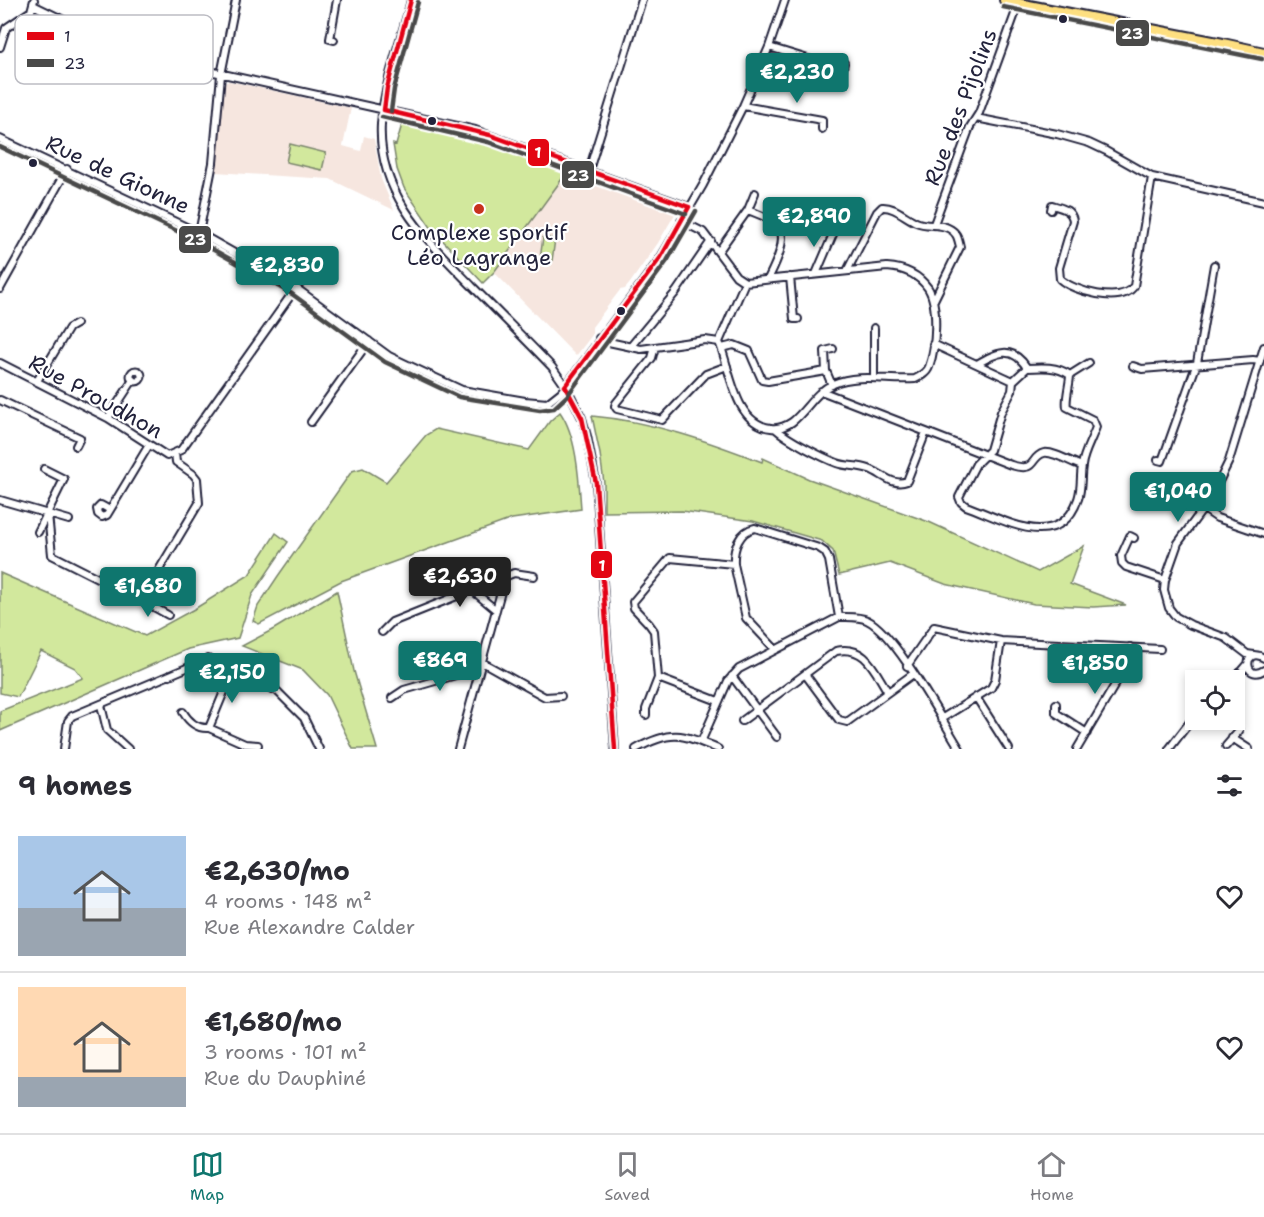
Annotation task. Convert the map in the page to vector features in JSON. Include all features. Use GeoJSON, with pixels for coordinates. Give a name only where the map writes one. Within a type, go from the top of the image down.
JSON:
{"type":"FeatureCollection","features":[{"type":"Feature","properties":{"kind":"main road"},"geometry":{"type":"LineString","coordinates":[[1004,0],[1264,52]]}},
{"type":"Feature","properties":{"kind":"street"},"geometry":{"type":"LineString","coordinates":[[199,233],[213,164],[221,75],[236,0]]}},
{"type":"Feature","properties":{"kind":"street"},"geometry":{"type":"LineString","coordinates":[[334,40],[330,39],[337,0]]}},
{"type":"Feature","properties":{"kind":"street"},"geometry":{"type":"LineString","coordinates":[[411,0],[387,88],[381,141],[383,159],[395,194],[409,217],[426,239],[552,368],[565,386],[582,418],[588,436],[596,483],[615,749]]}},
{"type":"Feature","properties":{"kind":"street"},"geometry":{"type":"LineString","coordinates":[[589,170],[642,0]]}},
{"type":"Feature","properties":{"kind":"street","name":"Rue de Gionne"},"geometry":{"type":"LineString","coordinates":[[0,139],[199,233],[296,288],[389,356],[469,392],[544,403],[555,398],[565,386],[661,257],[724,146],[769,47],[785,0]]}},
{"type":"Feature","properties":{"kind":"street"},"geometry":{"type":"LineString","coordinates":[[25,15],[31,11],[34,3],[57,15]]}},
{"type":"Feature","properties":{"kind":"street","name":"Rue des Pijolins"},"geometry":{"type":"LineString","coordinates":[[934,224],[1019,3]]}},
{"type":"Feature","properties":{"kind":"street"},"geometry":{"type":"LineString","coordinates":[[0,47],[6,28],[15,22]]}},
{"type":"Feature","properties":{"kind":"street"},"geometry":{"type":"LineString","coordinates":[[769,47],[821,63],[831,60],[844,63],[843,69]]}},
{"type":"Feature","properties":{"kind":"street"},"geometry":{"type":"LineString","coordinates":[[213,73],[490,135],[688,207]]}},
{"type":"Feature","properties":{"kind":"street"},"geometry":{"type":"LineString","coordinates":[[743,106],[822,120],[822,129]]}},
{"type":"Feature","properties":{"kind":"street"},"geometry":{"type":"LineString","coordinates":[[976,118],[1057,134],[1089,143],[1137,171],[1152,177],[1264,202]]}},
{"type":"Feature","properties":{"kind":"street"},"geometry":{"type":"LineString","coordinates":[[0,289],[67,170]]}},
{"type":"Feature","properties":{"kind":"street"},"geometry":{"type":"LineString","coordinates":[[1051,210],[1052,205],[1064,209],[1069,212],[1073,222],[1059,268],[1060,279],[1067,284],[1107,297],[1127,293],[1134,286],[1152,177]]}},
{"type":"Feature","properties":{"kind":"street"},"geometry":{"type":"LineString","coordinates":[[718,252],[748,210],[755,193]]}},
{"type":"Feature","properties":{"kind":"street"},"geometry":{"type":"LineString","coordinates":[[846,271],[877,212],[882,207],[888,207],[917,223],[948,227],[956,233],[960,247],[934,300]]}},
{"type":"Feature","properties":{"kind":"street"},"geometry":{"type":"LineString","coordinates":[[748,210],[777,225],[781,232]]}},
{"type":"Feature","properties":{"kind":"street"},"geometry":{"type":"LineString","coordinates":[[768,279],[779,257],[781,232],[797,212]]}},
{"type":"Feature","properties":{"kind":"street"},"geometry":{"type":"LineString","coordinates":[[681,221],[703,232],[736,276],[745,282],[887,267],[905,270],[927,287],[934,300],[933,344],[929,368],[922,376],[909,379],[855,378],[832,385],[821,391],[789,424],[776,429]]}},
{"type":"Feature","properties":{"kind":"street"},"geometry":{"type":"LineString","coordinates":[[816,274],[834,232]]}},
{"type":"Feature","properties":{"kind":"street"},"geometry":{"type":"LineString","coordinates":[[631,346],[676,292],[711,241]]}},
{"type":"Feature","properties":{"kind":"street"},"geometry":{"type":"LineString","coordinates":[[1158,460],[1162,462],[1197,363],[1214,265]]}},
{"type":"Feature","properties":{"kind":"street"},"geometry":{"type":"LineString","coordinates":[[790,277],[794,319],[798,319]]}},
{"type":"Feature","properties":{"kind":"street"},"geometry":{"type":"LineString","coordinates":[[745,282],[720,345],[741,409],[758,425],[776,429],[784,436],[838,464],[872,470],[901,484],[907,481],[926,432]]}},
{"type":"Feature","properties":{"kind":"street"},"geometry":{"type":"LineString","coordinates":[[141,600],[199,502],[197,478],[176,462],[175,453],[181,450],[296,288]]}},
{"type":"Feature","properties":{"kind":"street"},"geometry":{"type":"LineString","coordinates":[[37,381],[69,328],[76,324]]}},
{"type":"Feature","properties":{"kind":"street"},"geometry":{"type":"LineString","coordinates":[[873,328],[874,378]]}},
{"type":"Feature","properties":{"kind":"street"},"geometry":{"type":"LineString","coordinates":[[599,338],[641,349],[705,340],[720,345],[734,345],[749,351],[760,378],[765,381],[826,371]]}},
{"type":"Feature","properties":{"kind":"street"},"geometry":{"type":"LineString","coordinates":[[311,422],[369,341]]}},
{"type":"Feature","properties":{"kind":"street"},"geometry":{"type":"LineString","coordinates":[[933,344],[1013,381]]}},
{"type":"Feature","properties":{"kind":"street"},"geometry":{"type":"LineString","coordinates":[[1264,346],[1229,461],[1204,509],[1178,543],[1165,580],[1164,590],[1166,602],[1176,617],[1226,638],[1250,658],[1264,658]]}},
{"type":"Feature","properties":{"kind":"street"},"geometry":{"type":"LineString","coordinates":[[655,347],[652,358],[616,403],[617,409],[662,420],[702,378],[727,366]]}},
{"type":"Feature","properties":{"kind":"street"},"geometry":{"type":"LineString","coordinates":[[832,385],[826,371],[825,351],[833,349]]}},
{"type":"Feature","properties":{"kind":"street"},"geometry":{"type":"LineString","coordinates":[[977,364],[997,353],[1009,353],[1018,357],[1027,368]]}},
{"type":"Feature","properties":{"kind":"street"},"geometry":{"type":"LineString","coordinates":[[1133,366],[1142,369],[1197,363],[1260,361]]}},
{"type":"Feature","properties":{"kind":"street","name":"Rue Proudhon"},"geometry":{"type":"LineString","coordinates":[[0,363],[108,418],[167,456],[175,453]]}},
{"type":"Feature","properties":{"kind":"street"},"geometry":{"type":"LineString","coordinates":[[1070,375],[1089,363]]}},
{"type":"Feature","properties":{"kind":"street"},"geometry":{"type":"LineString","coordinates":[[1045,367],[1063,370],[1070,375],[1070,388],[1066,402],[1068,407],[1093,420],[1096,427],[1082,466],[1083,478],[1079,498],[1071,513],[1054,527],[1043,530],[1026,528],[966,506],[959,496],[976,464],[990,450],[1001,412],[1012,391],[1013,381],[1027,368],[1045,367]]}},
{"type":"Feature","properties":{"kind":"street"},"geometry":{"type":"LineString","coordinates":[[108,418],[133,380]]}},
{"type":"Feature","properties":{"kind":"street"},"geometry":{"type":"LineString","coordinates":[[821,391],[975,450],[983,456],[1020,468],[1030,466],[1043,453],[1049,453],[1082,466]]}},
{"type":"Feature","properties":{"kind":"street"},"geometry":{"type":"LineString","coordinates":[[0,400],[80,438],[76,446]]}},
{"type":"Feature","properties":{"kind":"street"},"geometry":{"type":"LineString","coordinates":[[110,510],[150,445]]}},
{"type":"Feature","properties":{"kind":"street"},"geometry":{"type":"LineString","coordinates":[[39,532],[64,479],[44,469]]}},
{"type":"Feature","properties":{"kind":"street"},"geometry":{"type":"LineString","coordinates":[[0,500],[69,520]]}},
{"type":"Feature","properties":{"kind":"street"},"geometry":{"type":"LineString","coordinates":[[1204,509],[1217,518],[1264,534]]}},
{"type":"Feature","properties":{"kind":"street"},"geometry":{"type":"LineString","coordinates":[[48,514],[52,555],[168,615]]}},
{"type":"Feature","properties":{"kind":"street"},"geometry":{"type":"LineString","coordinates":[[775,649],[746,618],[734,557],[741,534],[747,529],[755,528],[819,548],[825,552],[829,560],[839,617]]}},
{"type":"Feature","properties":{"kind":"street"},"geometry":{"type":"LineString","coordinates":[[1134,538],[1130,536],[1121,556],[1122,563],[1126,567],[1165,580]]}},
{"type":"Feature","properties":{"kind":"street"},"geometry":{"type":"LineString","coordinates":[[646,715],[646,709],[658,678],[654,631],[634,608],[633,602],[670,558],[734,564]]}},
{"type":"Feature","properties":{"kind":"street"},"geometry":{"type":"LineString","coordinates":[[382,632],[392,622],[514,573],[534,576]]}},
{"type":"Feature","properties":{"kind":"street"},"geometry":{"type":"LineString","coordinates":[[458,749],[505,577]]}},
{"type":"Feature","properties":{"kind":"street"},"geometry":{"type":"LineString","coordinates":[[472,590],[496,610]]}},
{"type":"Feature","properties":{"kind":"street"},"geometry":{"type":"LineString","coordinates":[[702,742],[718,700],[728,681],[739,669],[839,617],[866,620],[890,639],[960,749]]}},
{"type":"Feature","properties":{"kind":"street"},"geometry":{"type":"LineString","coordinates":[[907,666],[934,627],[1001,641],[1160,650]]}},
{"type":"Feature","properties":{"kind":"street"},"geometry":{"type":"LineString","coordinates":[[941,719],[991,688],[995,680],[1001,641]]}},
{"type":"Feature","properties":{"kind":"street"},"geometry":{"type":"LineString","coordinates":[[1077,749],[1126,666],[1130,647]]}},
{"type":"Feature","properties":{"kind":"street"},"geometry":{"type":"LineString","coordinates":[[742,721],[836,651],[849,648],[860,653],[888,692]]}},
{"type":"Feature","properties":{"kind":"street"},"geometry":{"type":"LineString","coordinates":[[1243,670],[1250,658],[1264,648]]}},
{"type":"Feature","properties":{"kind":"street"},"geometry":{"type":"LineString","coordinates":[[1250,658],[1251,671]]}},
{"type":"Feature","properties":{"kind":"street"},"geometry":{"type":"LineString","coordinates":[[64,749],[68,722],[72,716],[208,659],[277,691],[304,718],[319,749]]}},
{"type":"Feature","properties":{"kind":"street"},"geometry":{"type":"LineString","coordinates":[[392,698],[404,690],[481,665],[545,698],[561,696]]}},
{"type":"Feature","properties":{"kind":"street"},"geometry":{"type":"LineString","coordinates":[[209,728],[232,670]]}},
{"type":"Feature","properties":{"kind":"street"},"geometry":{"type":"LineString","coordinates":[[1245,671],[1257,673],[1264,671]]}},
{"type":"Feature","properties":{"kind":"street"},"geometry":{"type":"LineString","coordinates":[[805,674],[839,720],[847,722],[913,674]]}},
{"type":"Feature","properties":{"kind":"street"},"geometry":{"type":"LineString","coordinates":[[732,676],[777,737]]}},
{"type":"Feature","properties":{"kind":"street"},"geometry":{"type":"LineString","coordinates":[[658,678],[718,700]]}},
{"type":"Feature","properties":{"kind":"street"},"geometry":{"type":"LineString","coordinates":[[976,697],[1009,749]]}},
{"type":"Feature","properties":{"kind":"street"},"geometry":{"type":"LineString","coordinates":[[1056,704],[1056,713],[1087,733]]}},
{"type":"Feature","properties":{"kind":"street"},"geometry":{"type":"LineString","coordinates":[[101,705],[107,730],[128,749]]}},
{"type":"Feature","properties":{"kind":"street"},"geometry":{"type":"LineString","coordinates":[[183,712],[189,721],[203,729],[209,728],[245,744],[258,745]]}},
{"type":"Feature","properties":{"kind":"street"},"geometry":{"type":"LineString","coordinates":[[1169,749],[1185,728]]}},
{"type":"Feature","properties":{"kind":"street"},"geometry":{"type":"LineString","coordinates":[[1226,746],[1239,731]]}},
{"type":"Feature","properties":{"kind":"street"},"geometry":{"type":"LineString","coordinates":[[636,749],[655,738],[668,736],[682,736],[718,749]]}},
{"type":"Feature","properties":{"kind":"street"},"geometry":{"type":"LineString","coordinates":[[1232,738],[1249,749]]}},
{"type":"Feature","properties":{"kind":"shaded area"},"geometry":{"type":"Polygon","coordinates":[[[229,81],[351,108],[343,146],[361,151],[364,136],[374,139],[381,179],[394,210],[330,179],[215,172],[225,83],[229,81]]]}},
{"type":"Feature","properties":{"kind":"shaded area"},"geometry":{"type":"Polygon","coordinates":[[[570,168],[672,206],[675,214],[630,283],[625,289],[620,290],[592,327],[592,335],[576,356],[494,272],[570,168]]]}},
{"type":"Feature","properties":{"kind":"green space","name":"Complexe sportif Léo Lagrange"},"geometry":{"type":"Polygon","coordinates":[[[403,121],[470,137],[511,153],[513,147],[570,168],[494,272],[483,283],[432,229],[404,188],[397,169],[393,144],[396,145],[403,121]]]}},
{"type":"Feature","properties":{"kind":"green space"},"geometry":{"type":"Polygon","coordinates":[[[290,144],[326,153],[322,170],[286,162],[290,144]]]}},
{"type":"Feature","properties":{"kind":"green space"},"geometry":{"type":"Polygon","coordinates":[[[543,237],[555,239],[552,261],[540,260],[543,237]]]}},
{"type":"Feature","properties":{"kind":"green space"},"geometry":{"type":"Polygon","coordinates":[[[560,412],[574,446],[581,509],[512,519],[341,581],[259,624],[253,621],[258,606],[352,471],[363,468],[386,482],[426,435],[436,429],[529,450],[550,421],[560,412]]]}},
{"type":"Feature","properties":{"kind":"green space"},"geometry":{"type":"Polygon","coordinates":[[[592,416],[657,427],[762,462],[763,458],[809,479],[929,522],[1038,572],[1084,546],[1070,584],[1126,605],[1093,607],[1034,604],[945,584],[890,563],[839,575],[833,551],[822,541],[753,521],[682,511],[604,512],[604,483],[592,416]]]}},
{"type":"Feature","properties":{"kind":"green space"},"geometry":{"type":"Polygon","coordinates":[[[276,533],[288,542],[252,595],[238,638],[188,649],[0,731],[0,711],[83,678],[75,668],[41,651],[18,697],[0,693],[0,573],[145,636],[249,575],[276,533]]]}},
{"type":"Feature","properties":{"kind":"green space"},"geometry":{"type":"Polygon","coordinates":[[[337,591],[354,671],[377,749],[353,749],[327,695],[303,670],[242,646],[337,591]]]}},
{"type":"Feature","properties":{"kind":"transit line","name":"1"},"geometry":{"type":"LineString","coordinates":[[384,110],[387,88],[411,0]]}},
{"type":"Feature","properties":{"kind":"transit line","name":"23"},"geometry":{"type":"LineString","coordinates":[[391,111],[394,89],[418,2]]}},
{"type":"Feature","properties":{"kind":"transit line","name":"23"},"geometry":{"type":"LineString","coordinates":[[1003,7],[1262,59]]}},
{"type":"Feature","properties":{"kind":"transit line","name":"1"},"geometry":{"type":"LineString","coordinates":[[384,110],[490,135],[689,207]]}},
{"type":"Feature","properties":{"kind":"transit line","name":"23"},"geometry":{"type":"LineString","coordinates":[[382,117],[488,142],[686,214]]}},
{"type":"Feature","properties":{"kind":"transit line","name":"23"},"geometry":{"type":"LineString","coordinates":[[0,147],[196,240],[292,294],[385,362],[459,397],[540,410],[554,408],[567,396],[667,261],[696,211]]}},
{"type":"Feature","properties":{"kind":"transit line","name":"1"},"geometry":{"type":"LineString","coordinates":[[565,386],[661,257],[689,207]]}},
{"type":"Feature","properties":{"kind":"transit line","name":"1"},"geometry":{"type":"LineString","coordinates":[[565,386],[582,418],[596,483],[615,749]]}},
{"type":"Feature","properties":{"kind":"place","name":"Complexe sportif Léo Lagrange"},"geometry":{"type":"Point","coordinates":[479,209]}}]}
